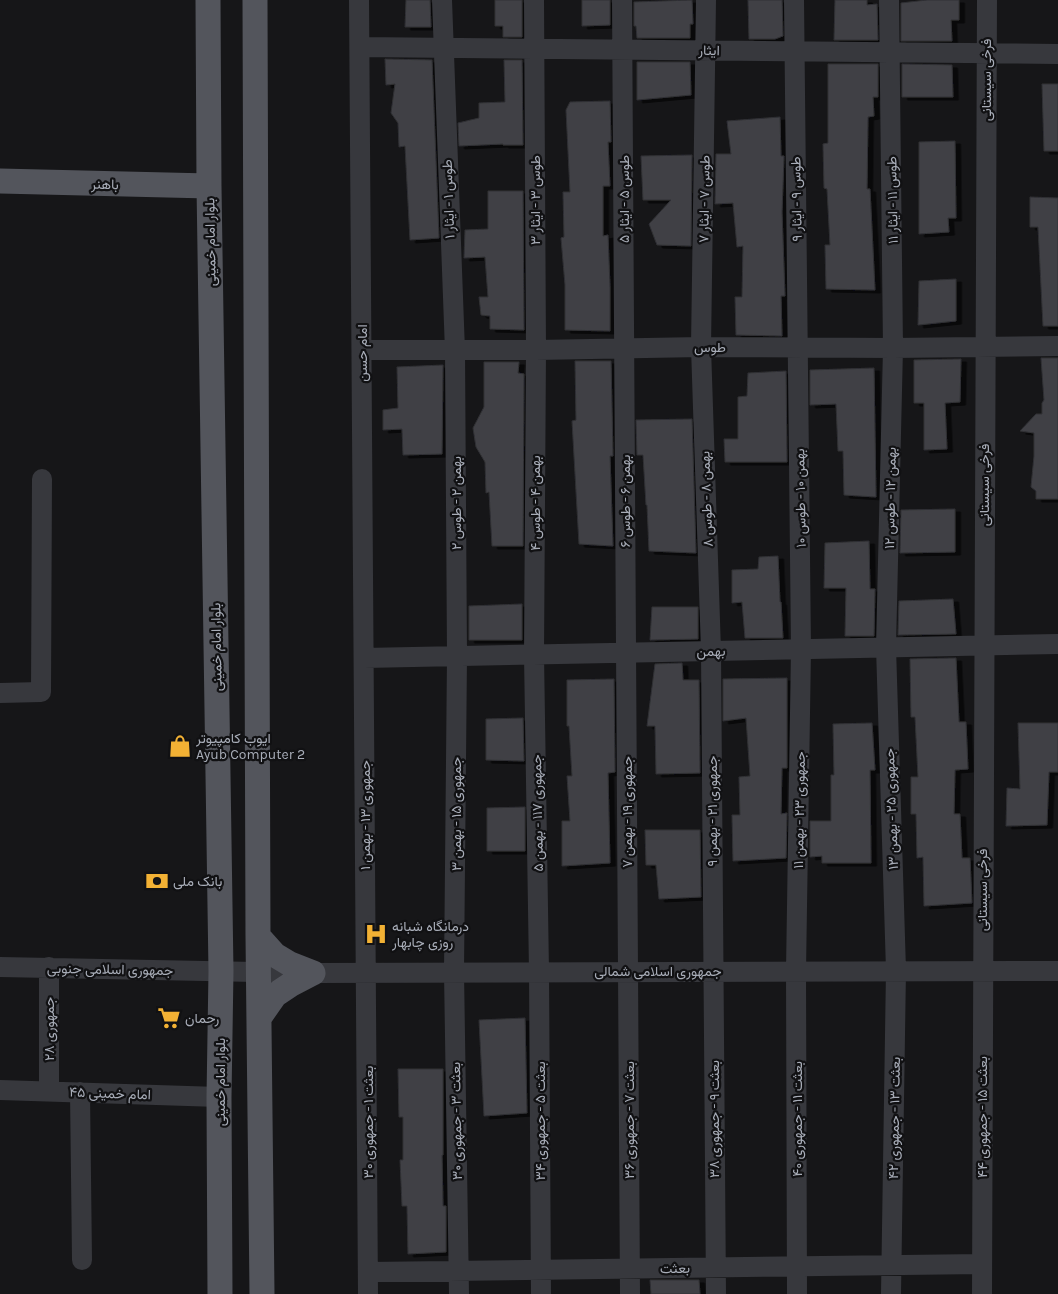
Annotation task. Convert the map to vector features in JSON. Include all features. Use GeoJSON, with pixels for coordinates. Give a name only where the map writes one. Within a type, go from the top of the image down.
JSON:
{"type":"FeatureCollection","features":[{"type":"Feature","properties":{"kind":"main road","name":"بلوار امام خمینی"},"geometry":{"type":"LineString","coordinates":[[208,0],[221,971],[219,1097],[220,1294]]}},
{"type":"Feature","properties":{"kind":"main road"},"geometry":{"type":"LineString","coordinates":[[255,0],[258,936],[262,1294]]}},
{"type":"Feature","properties":{"kind":"main road","name":"باهنر"},"geometry":{"type":"LineString","coordinates":[[0,181],[209,186]]}},
{"type":"Feature","properties":{"kind":"main road"},"geometry":{"type":"LineString","coordinates":[[258,936],[275,955],[290,964],[313,973]]}},
{"type":"Feature","properties":{"kind":"main road"},"geometry":{"type":"LineString","coordinates":[[259,1018],[275,995],[313,973]]}},
{"type":"Feature","properties":{"kind":"street","name":"امام حسن"},"geometry":{"type":"LineString","coordinates":[[359,0],[364,658]]}},
{"type":"Feature","properties":{"kind":"street","name":"طوس ۱ - ایثار ۱"},"geometry":{"type":"LineString","coordinates":[[442,0],[442,48],[454,351]]}},
{"type":"Feature","properties":{"kind":"street","name":"طوس ۳ - ایثار ۳"},"geometry":{"type":"LineString","coordinates":[[534,0],[536,350]]}},
{"type":"Feature","properties":{"kind":"street","name":"طوس ۵ - ایثار ۵"},"geometry":{"type":"LineString","coordinates":[[622,0],[625,349]]}},
{"type":"Feature","properties":{"kind":"street","name":"طوس ۷ - ایثار ۷"},"geometry":{"type":"LineString","coordinates":[[701,347],[707,50],[706,0]]}},
{"type":"Feature","properties":{"kind":"street","name":"طوس ۹ - ایثار ۹"},"geometry":{"type":"LineString","coordinates":[[794,0],[798,347]]}},
{"type":"Feature","properties":{"kind":"street","name":"طوس ۱۱ - ایثار ۱۱"},"geometry":{"type":"LineString","coordinates":[[889,0],[893,348]]}},
{"type":"Feature","properties":{"kind":"street","name":"فرخی سیستانی"},"geometry":{"type":"LineString","coordinates":[[982,971],[986,0]]}},
{"type":"Feature","properties":{"kind":"street","name":"ایثار"},"geometry":{"type":"LineString","coordinates":[[360,47],[1058,54]]}},
{"type":"Feature","properties":{"kind":"street","name":"طوس"},"geometry":{"type":"LineString","coordinates":[[362,350],[454,351],[701,347],[893,348],[1058,346]]}},
{"type":"Feature","properties":{"kind":"street","name":"بهمن ۸ - طوس ۸"},"geometry":{"type":"LineString","coordinates":[[701,347],[711,651]]}},
{"type":"Feature","properties":{"kind":"street","name":"بهمن ۱۰ - طوس ۱۰"},"geometry":{"type":"LineString","coordinates":[[798,347],[801,649]]}},
{"type":"Feature","properties":{"kind":"street","name":"بهمن ۱۲ - طوس ۱۲"},"geometry":{"type":"LineString","coordinates":[[886,647],[893,348]]}},
{"type":"Feature","properties":{"kind":"street","name":"بهمن ۶ - طوس ۶"},"geometry":{"type":"LineString","coordinates":[[625,349],[626,653]]}},
{"type":"Feature","properties":{"kind":"street","name":"بهمن ۴ - طوس ۴"},"geometry":{"type":"LineString","coordinates":[[534,655],[536,350]]}},
{"type":"Feature","properties":{"kind":"street","name":"بهمن ۲ - طوس ۲"},"geometry":{"type":"LineString","coordinates":[[454,351],[457,656]]}},
{"type":"Feature","properties":{"kind":"street"},"geometry":{"type":"LineString","coordinates":[[0,693],[41,692],[42,479]]}},
{"type":"Feature","properties":{"kind":"street","name":"بهمن"},"geometry":{"type":"LineString","coordinates":[[364,658],[1058,644]]}},
{"type":"Feature","properties":{"kind":"street","name":"جمهوری ۲۵ - بهمن ۱۳"},"geometry":{"type":"LineString","coordinates":[[886,647],[896,970]]}},
{"type":"Feature","properties":{"kind":"street","name":"جمهوری ۲۳ - بهمن ۱۱"},"geometry":{"type":"LineString","coordinates":[[796,971],[801,649]]}},
{"type":"Feature","properties":{"kind":"street","name":"جمهوری ۲۱ - بهمن ۹"},"geometry":{"type":"LineString","coordinates":[[711,651],[713,971]]}},
{"type":"Feature","properties":{"kind":"street","name":"جمهوری ۱۹ - بهمن ۷"},"geometry":{"type":"LineString","coordinates":[[626,653],[628,971]]}},
{"type":"Feature","properties":{"kind":"street","name":"جمهوری ۱۱۷ - بهمن ۵"},"geometry":{"type":"LineString","coordinates":[[534,655],[539,971]]}},
{"type":"Feature","properties":{"kind":"street","name":"جمهوری ۱۵ - بهمن ۳"},"geometry":{"type":"LineString","coordinates":[[454,972],[457,656]]}},
{"type":"Feature","properties":{"kind":"street","name":"جمهوری ۱۳ - بهمن ۱"},"geometry":{"type":"LineString","coordinates":[[364,658],[367,972]]}},
{"type":"Feature","properties":{"kind":"street","name":"جمهوری اسلامی جنوبی"},"geometry":{"type":"LineString","coordinates":[[0,967],[259,972]]}},
{"type":"Feature","properties":{"kind":"street","name":"جمهوری ۲۸"},"geometry":{"type":"LineString","coordinates":[[49,967],[49,1091]]}},
{"type":"Feature","properties":{"kind":"street","name":"بعثت ۱۳ - جمهوری ۴۲"},"geometry":{"type":"LineString","coordinates":[[892,1294],[896,970]]}},
{"type":"Feature","properties":{"kind":"street","name":"بعثت ۵ - جمهوری ۳۴"},"geometry":{"type":"LineString","coordinates":[[539,971],[541,1294]]}},
{"type":"Feature","properties":{"kind":"street","name":"بعثت ۷ - جمهوری ۳۶"},"geometry":{"type":"LineString","coordinates":[[628,971],[630,1294]]}},
{"type":"Feature","properties":{"kind":"street","name":"بعثت ۹ - جمهوری ۳۸"},"geometry":{"type":"LineString","coordinates":[[713,971],[716,1294]]}},
{"type":"Feature","properties":{"kind":"street","name":"بعثت ۱۱ - جمهوری ۴۰"},"geometry":{"type":"LineString","coordinates":[[796,971],[797,1294]]}},
{"type":"Feature","properties":{"kind":"street","name":"بعثت ۱۵ - جمهوری ۴۴"},"geometry":{"type":"LineString","coordinates":[[982,971],[982,1294]]}},
{"type":"Feature","properties":{"kind":"street","name":"جمهوری اسلامی شمالی"},"geometry":{"type":"LineString","coordinates":[[259,972],[1058,971]]}},
{"type":"Feature","properties":{"kind":"street","name":"بعثت ۱ - جمهوری ۳۰"},"geometry":{"type":"LineString","coordinates":[[367,972],[368,1294]]}},
{"type":"Feature","properties":{"kind":"street","name":"بعثت ۳ - جمهوری ۳۰"},"geometry":{"type":"LineString","coordinates":[[454,972],[459,1294]]}},
{"type":"Feature","properties":{"kind":"street","name":"امام خمینی ۴۵"},"geometry":{"type":"LineString","coordinates":[[0,1090],[219,1097]]}},
{"type":"Feature","properties":{"kind":"street"},"geometry":{"type":"LineString","coordinates":[[80,1092],[82,1260]]}},
{"type":"Feature","properties":{"kind":"street","name":"بعثت"},"geometry":{"type":"LineString","coordinates":[[368,1272],[982,1264]]}},
{"type":"Feature","properties":{"kind":"building"},"geometry":{"type":"Polygon","coordinates":[[[406,0],[430,0],[431,27],[405,27],[406,0]]]}},
{"type":"Feature","properties":{"kind":"building"},"geometry":{"type":"Polygon","coordinates":[[[495,0],[522,0],[522,37],[503,37],[503,26],[495,26],[495,0]]]}},
{"type":"Feature","properties":{"kind":"building"},"geometry":{"type":"Polygon","coordinates":[[[582,0],[610,0],[610,25],[582,26],[582,0]]]}},
{"type":"Feature","properties":{"kind":"building"},"geometry":{"type":"Polygon","coordinates":[[[692,0],[693,24],[690,24],[690,38],[637,38],[636,26],[634,26],[634,2],[692,0]]]}},
{"type":"Feature","properties":{"kind":"building"},"geometry":{"type":"Polygon","coordinates":[[[748,0],[782,0],[783,36],[775,39],[749,39],[748,0]]]}},
{"type":"Feature","properties":{"kind":"building"},"geometry":{"type":"Polygon","coordinates":[[[835,0],[867,0],[867,5],[877,4],[878,40],[834,40],[835,0]]]}},
{"type":"Feature","properties":{"kind":"building"},"geometry":{"type":"Polygon","coordinates":[[[927,0],[959,0],[959,20],[951,20],[952,41],[901,41],[901,3],[927,0]]]}},
{"type":"Feature","properties":{"kind":"building"},"geometry":{"type":"Polygon","coordinates":[[[385,59],[432,60],[439,238],[410,240],[405,146],[399,147],[398,123],[391,113],[395,84],[386,85],[385,59]]]}},
{"type":"Feature","properties":{"kind":"building"},"geometry":{"type":"Polygon","coordinates":[[[504,60],[522,60],[523,145],[459,146],[458,123],[479,118],[479,103],[505,102],[504,60]]]}},
{"type":"Feature","properties":{"kind":"building"},"geometry":{"type":"Polygon","coordinates":[[[637,62],[690,62],[691,95],[637,100],[637,62]]]}},
{"type":"Feature","properties":{"kind":"building"},"geometry":{"type":"Polygon","coordinates":[[[828,64],[878,64],[878,97],[873,97],[874,116],[868,117],[867,189],[870,189],[875,290],[826,289],[825,245],[830,245],[827,189],[824,188],[823,144],[828,143],[828,64]]]}},
{"type":"Feature","properties":{"kind":"building"},"geometry":{"type":"Polygon","coordinates":[[[902,64],[952,65],[953,97],[902,97],[902,64]]]}},
{"type":"Feature","properties":{"kind":"building"},"geometry":{"type":"Polygon","coordinates":[[[1042,84],[1058,84],[1058,151],[1044,151],[1042,84]]]}},
{"type":"Feature","properties":{"kind":"building"},"geometry":{"type":"Polygon","coordinates":[[[610,101],[611,142],[608,142],[610,186],[603,186],[603,236],[608,235],[610,331],[565,330],[565,285],[561,238],[564,237],[563,192],[570,192],[566,110],[570,102],[610,101]]]}},
{"type":"Feature","properties":{"kind":"building"},"geometry":{"type":"Polygon","coordinates":[[[780,117],[781,156],[784,156],[782,212],[785,296],[781,296],[782,336],[736,335],[735,297],[742,297],[743,246],[737,247],[733,203],[715,204],[716,154],[731,154],[727,121],[780,117]]]}},
{"type":"Feature","properties":{"kind":"building"},"geometry":{"type":"Polygon","coordinates":[[[955,141],[956,218],[948,218],[949,232],[919,234],[919,142],[955,141]]]}},
{"type":"Feature","properties":{"kind":"building"},"geometry":{"type":"Polygon","coordinates":[[[692,155],[691,246],[657,245],[649,224],[671,200],[643,200],[641,156],[692,155]]]}},
{"type":"Feature","properties":{"kind":"building"},"geometry":{"type":"Polygon","coordinates":[[[488,191],[523,191],[524,330],[490,329],[490,316],[481,315],[479,297],[488,297],[485,257],[464,258],[465,230],[488,229],[488,191]]]}},
{"type":"Feature","properties":{"kind":"building"},"geometry":{"type":"Polygon","coordinates":[[[1030,197],[1058,198],[1058,326],[1043,326],[1038,227],[1030,227],[1030,197]]]}},
{"type":"Feature","properties":{"kind":"building"},"geometry":{"type":"Polygon","coordinates":[[[956,279],[956,321],[918,325],[919,281],[956,279]]]}},
{"type":"Feature","properties":{"kind":"building"},"geometry":{"type":"Polygon","coordinates":[[[1041,358],[1058,358],[1058,499],[1036,499],[1036,491],[1031,487],[1034,433],[1020,431],[1036,414],[1042,414],[1042,403],[1044,400],[1041,358]]]}},
{"type":"Feature","properties":{"kind":"building"},"geometry":{"type":"Polygon","coordinates":[[[961,359],[960,402],[945,403],[947,449],[924,450],[924,403],[914,403],[914,360],[961,359]]]}},
{"type":"Feature","properties":{"kind":"building"},"geometry":{"type":"Polygon","coordinates":[[[575,361],[611,361],[613,456],[610,456],[613,546],[579,544],[572,421],[576,420],[575,361]]]}},
{"type":"Feature","properties":{"kind":"building"},"geometry":{"type":"Polygon","coordinates":[[[484,362],[519,362],[518,373],[524,374],[523,546],[492,546],[489,492],[486,493],[485,462],[476,447],[473,428],[484,407],[484,362]]]}},
{"type":"Feature","properties":{"kind":"building"},"geometry":{"type":"Polygon","coordinates":[[[443,365],[442,454],[403,455],[402,429],[383,430],[383,410],[398,408],[397,367],[443,365]]]}},
{"type":"Feature","properties":{"kind":"building"},"geometry":{"type":"Polygon","coordinates":[[[874,368],[876,497],[844,495],[843,451],[838,451],[836,404],[810,405],[810,370],[874,368]]]}},
{"type":"Feature","properties":{"kind":"building"},"geometry":{"type":"Polygon","coordinates":[[[786,371],[787,462],[725,462],[724,439],[738,439],[738,397],[747,396],[748,373],[786,371]]]}},
{"type":"Feature","properties":{"kind":"building"},"geometry":{"type":"Polygon","coordinates":[[[692,419],[696,553],[649,551],[643,455],[637,455],[636,420],[692,419]]]}},
{"type":"Feature","properties":{"kind":"building"},"geometry":{"type":"Polygon","coordinates":[[[955,509],[955,552],[900,553],[901,510],[955,509]]]}},
{"type":"Feature","properties":{"kind":"building"},"geometry":{"type":"Polygon","coordinates":[[[869,541],[870,589],[875,589],[874,636],[845,636],[846,588],[824,588],[825,543],[869,541]]]}},
{"type":"Feature","properties":{"kind":"building"},"geometry":{"type":"Polygon","coordinates":[[[778,556],[783,638],[745,638],[742,602],[732,603],[732,570],[758,569],[759,557],[778,556]]]}},
{"type":"Feature","properties":{"kind":"building"},"geometry":{"type":"Polygon","coordinates":[[[953,599],[956,634],[898,635],[899,601],[953,599]]]}},
{"type":"Feature","properties":{"kind":"building"},"geometry":{"type":"Polygon","coordinates":[[[522,604],[522,640],[469,640],[469,606],[522,604]]]}},
{"type":"Feature","properties":{"kind":"building"},"geometry":{"type":"Polygon","coordinates":[[[652,607],[698,607],[698,639],[650,640],[652,607]]]}},
{"type":"Feature","properties":{"kind":"building"},"geometry":{"type":"Polygon","coordinates":[[[956,658],[959,722],[966,722],[968,769],[955,770],[954,814],[960,814],[962,858],[970,858],[972,903],[924,906],[923,857],[917,858],[916,814],[911,814],[911,777],[918,777],[915,717],[911,717],[910,659],[956,658]]]}},
{"type":"Feature","properties":{"kind":"building"},"geometry":{"type":"Polygon","coordinates":[[[682,663],[683,680],[699,680],[700,773],[656,774],[655,726],[647,726],[655,664],[682,663]]]}},
{"type":"Feature","properties":{"kind":"building"},"geometry":{"type":"Polygon","coordinates":[[[787,678],[787,768],[782,768],[781,814],[787,813],[786,858],[733,861],[732,815],[740,815],[739,777],[750,776],[746,718],[723,721],[723,679],[787,678]]]}},
{"type":"Feature","properties":{"kind":"building"},"geometry":{"type":"Polygon","coordinates":[[[614,679],[615,772],[608,773],[610,863],[562,866],[562,821],[570,821],[567,776],[572,776],[569,726],[567,726],[567,680],[614,679]]]}},
{"type":"Feature","properties":{"kind":"building"},"geometry":{"type":"Polygon","coordinates":[[[523,718],[524,761],[486,760],[486,719],[523,718]]]}},
{"type":"Feature","properties":{"kind":"building"},"geometry":{"type":"Polygon","coordinates":[[[872,723],[875,770],[870,770],[871,863],[822,863],[822,856],[810,857],[810,821],[831,821],[831,775],[834,775],[833,724],[872,723]]]}},
{"type":"Feature","properties":{"kind":"building"},"geometry":{"type":"Polygon","coordinates":[[[1018,723],[1058,723],[1058,772],[1049,772],[1047,825],[1006,826],[1007,788],[1020,789],[1018,723]]]}},
{"type":"Feature","properties":{"kind":"building"},"geometry":{"type":"Polygon","coordinates":[[[525,807],[525,851],[487,851],[487,808],[525,807]]]}},
{"type":"Feature","properties":{"kind":"building"},"geometry":{"type":"Polygon","coordinates":[[[645,830],[700,830],[701,897],[659,899],[656,865],[646,865],[645,830]]]}},
{"type":"Feature","properties":{"kind":"building"},"geometry":{"type":"Polygon","coordinates":[[[525,1018],[527,1113],[484,1116],[479,1020],[525,1018]]]}},
{"type":"Feature","properties":{"kind":"building"},"geometry":{"type":"Polygon","coordinates":[[[398,1069],[443,1069],[442,1155],[443,1206],[446,1206],[446,1252],[408,1254],[407,1206],[402,1206],[400,1160],[403,1160],[403,1117],[399,1117],[398,1069]]]}},
{"type":"Feature","properties":{"kind":"building"},"geometry":{"type":"Polygon","coordinates":[[[650,1280],[699,1280],[700,1294],[651,1294],[650,1280]]]}},
{"type":"Feature","properties":{"kind":"place","name":"ایوب کامپیوتر Ayub Computer 2"},"geometry":{"type":"Point","coordinates":[180,746]}},
{"type":"Feature","properties":{"kind":"place","name":"بانک ملی"},"geometry":{"type":"Point","coordinates":[157,881]}},
{"type":"Feature","properties":{"kind":"place","name":"درمانگاه شبانه روزی چابهار"},"geometry":{"type":"Point","coordinates":[376,934]}},
{"type":"Feature","properties":{"kind":"place","name":"رحمان"},"geometry":{"type":"Point","coordinates":[169,1018]}}]}
